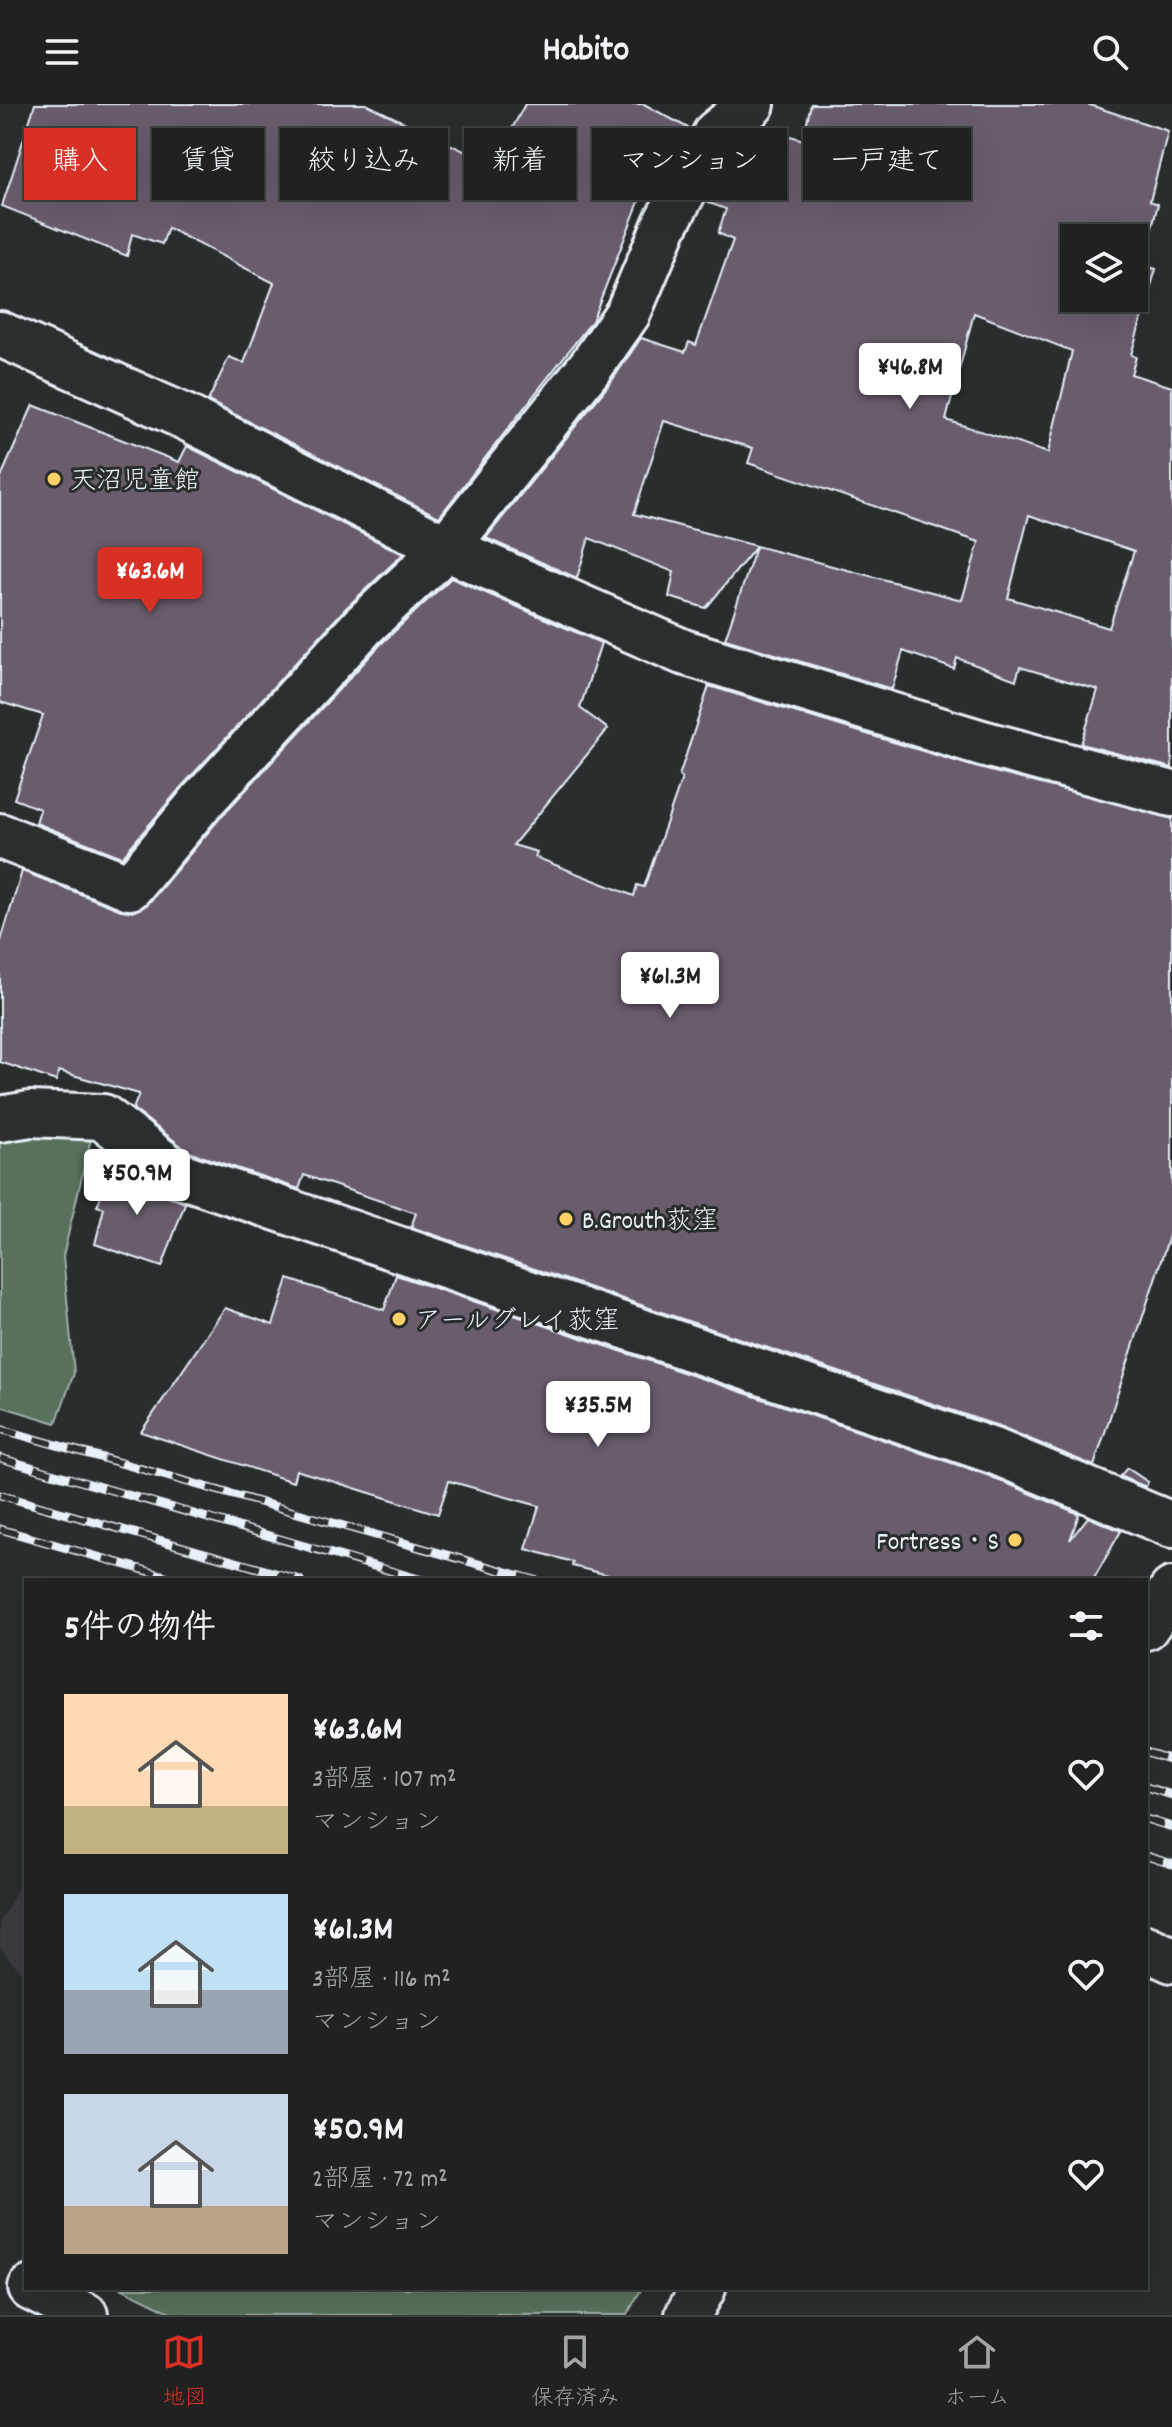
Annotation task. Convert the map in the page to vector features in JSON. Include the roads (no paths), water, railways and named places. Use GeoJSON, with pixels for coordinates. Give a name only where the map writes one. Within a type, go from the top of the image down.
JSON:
{"type":"FeatureCollection","features":[{"type":"Feature","properties":{"kind":"street"},"geometry":{"type":"LineString","coordinates":[[0,836],[130,887],[201,802],[363,626],[446,548],[591,366],[628,313],[666,223],[716,133],[752,104]]}},
{"type":"Feature","properties":{"kind":"street"},"geometry":{"type":"LineString","coordinates":[[0,334],[185,417],[446,548],[683,652],[982,743],[1172,794]]}},
{"type":"Feature","properties":{"kind":"street"},"geometry":{"type":"LineString","coordinates":[[0,1119],[30,1114],[103,1117],[177,1174],[996,1452],[1172,1525]]}},
{"type":"Feature","properties":{"kind":"street"},"geometry":{"type":"LineString","coordinates":[[1148,1624],[1172,1590]]}},
{"type":"Feature","properties":{"kind":"street"},"geometry":{"type":"LineString","coordinates":[[1148,1949],[1172,1960]]}},
{"type":"Feature","properties":{"kind":"street"},"geometry":{"type":"LineString","coordinates":[[0,2272],[24,2284]]}},
{"type":"Feature","properties":{"kind":"street"},"geometry":{"type":"LineString","coordinates":[[35,2290],[85,2315]]}},
{"type":"Feature","properties":{"kind":"street"},"geometry":{"type":"LineString","coordinates":[[688,2315],[702,2290]]}},
{"type":"Feature","properties":{"kind":"railway"},"geometry":{"type":"LineString","coordinates":[[0,1429],[528,1578]]}},
{"type":"Feature","properties":{"kind":"railway"},"geometry":{"type":"LineString","coordinates":[[0,1458],[415,1578]]}},
{"type":"Feature","properties":{"kind":"railway"},"geometry":{"type":"LineString","coordinates":[[0,1495],[293,1578]]}},
{"type":"Feature","properties":{"kind":"railway"},"geometry":{"type":"LineString","coordinates":[[0,1529],[172,1578]]}},
{"type":"Feature","properties":{"kind":"railway"},"geometry":{"type":"LineString","coordinates":[[1148,1753],[1172,1760]]}},
{"type":"Feature","properties":{"kind":"railway"},"geometry":{"type":"LineString","coordinates":[[1148,1788],[1172,1795]]}},
{"type":"Feature","properties":{"kind":"railway"},"geometry":{"type":"LineString","coordinates":[[1148,1820],[1172,1827]]}},
{"type":"Feature","properties":{"kind":"railway"},"geometry":{"type":"LineString","coordinates":[[1148,1857],[1172,1864]]}},
{"type":"Feature","properties":{"kind":"place","name":"天沼児童館"},"geometry":{"type":"Point","coordinates":[54,479]}},
{"type":"Feature","properties":{"kind":"place","name":"B.Grouth荻窪"},"geometry":{"type":"Point","coordinates":[566,1219]}},
{"type":"Feature","properties":{"kind":"place","name":"アールグレイ荻窪"},"geometry":{"type":"Point","coordinates":[399,1319]}},
{"type":"Feature","properties":{"kind":"place","name":"Fortress・S"},"geometry":{"type":"Point","coordinates":[1015,1540]}}]}
